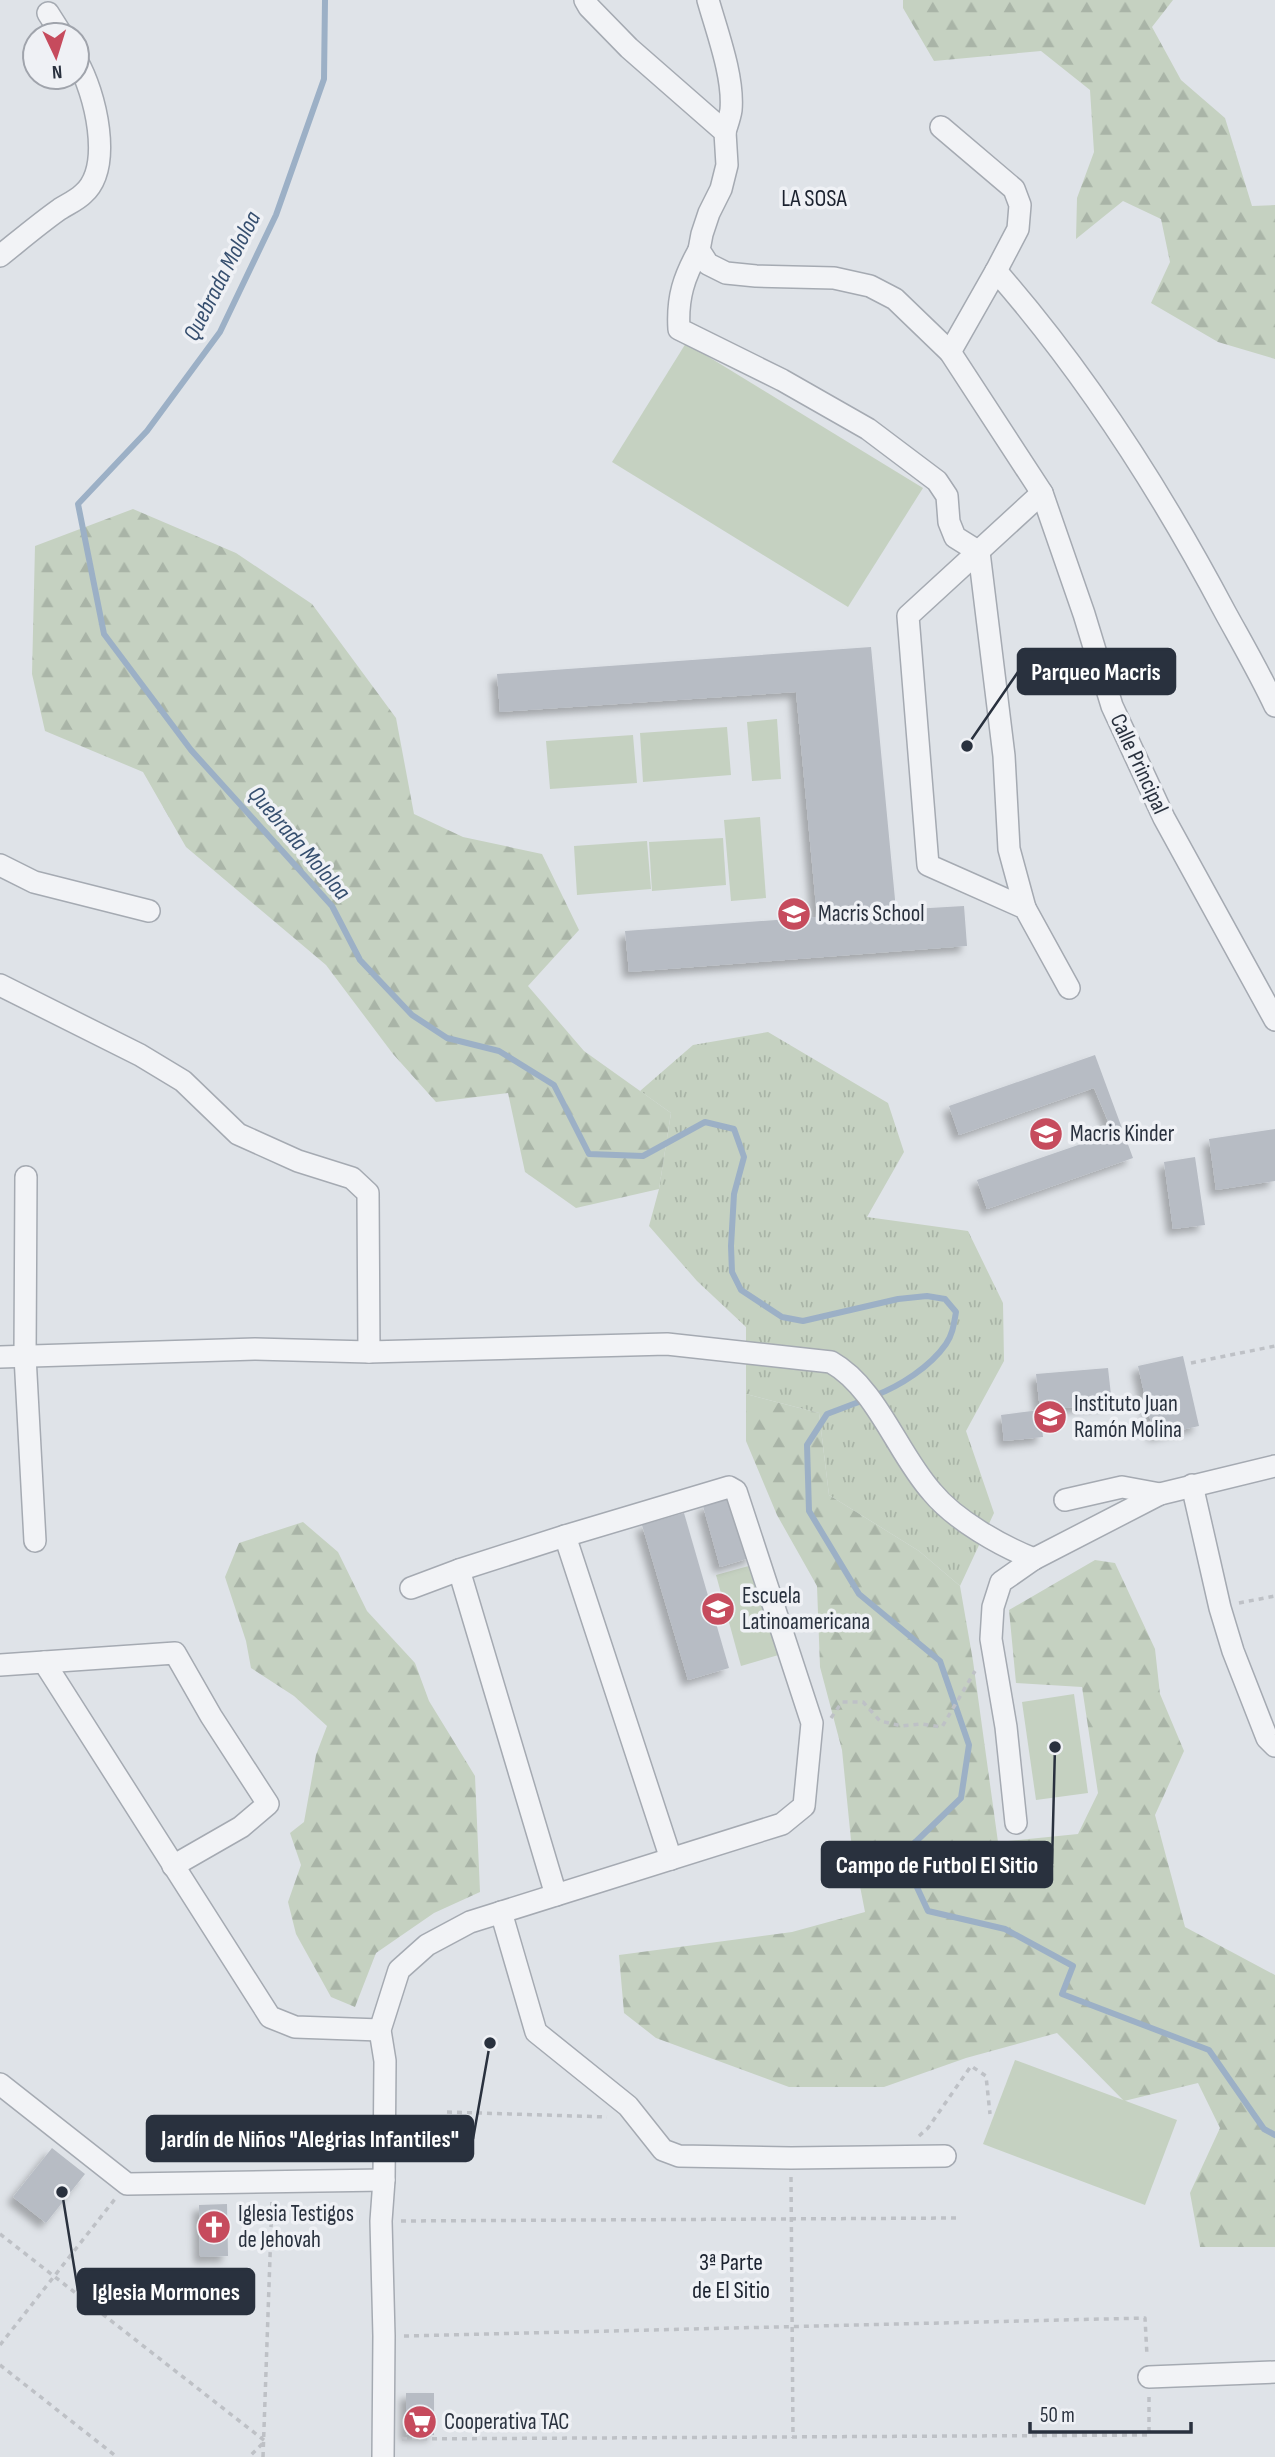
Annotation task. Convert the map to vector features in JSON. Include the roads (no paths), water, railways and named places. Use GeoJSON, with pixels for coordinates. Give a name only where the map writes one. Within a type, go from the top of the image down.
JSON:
{"type":"FeatureCollection","features":[{"type":"Feature","properties":{"kind":"street"},"geometry":{"type":"LineString","coordinates":[[585,0],[629,48],[725,132]]}},
{"type":"Feature","properties":{"kind":"street"},"geometry":{"type":"LineString","coordinates":[[708,0],[729,82],[731,109],[725,132],[727,165],[721,189],[702,234],[699,250],[684,276],[679,329],[782,380],[868,429],[937,481],[947,496],[949,522],[955,537],[979,552]]}},
{"type":"Feature","properties":{"kind":"street"},"geometry":{"type":"LineString","coordinates":[[48,13],[53,21]]}},
{"type":"Feature","properties":{"kind":"street"},"geometry":{"type":"LineString","coordinates":[[0,256],[85,193],[96,174],[99,155],[97,112],[89,91]]}},
{"type":"Feature","properties":{"kind":"street"},"geometry":{"type":"LineString","coordinates":[[941,127],[1014,188],[1020,205],[1018,229],[950,352]]}},
{"type":"Feature","properties":{"kind":"street","name":"Calle Principal"},"geometry":{"type":"LineString","coordinates":[[699,250],[708,264],[726,273],[834,278],[870,286],[895,299],[950,352],[1042,493],[1084,614],[1112,706],[1164,818],[1275,1020]]}},
{"type":"Feature","properties":{"kind":"street"},"geometry":{"type":"LineString","coordinates":[[996,271],[1024,303],[1103,408],[1192,549],[1275,706]]}},
{"type":"Feature","properties":{"kind":"street"},"geometry":{"type":"LineString","coordinates":[[1024,908],[928,865],[908,616],[1042,493]]}},
{"type":"Feature","properties":{"kind":"street"},"geometry":{"type":"LineString","coordinates":[[979,552],[1004,756],[1009,849],[1024,908],[1069,988]]}},
{"type":"Feature","properties":{"kind":"street"},"geometry":{"type":"LineString","coordinates":[[0,865],[34,882],[149,911]]}},
{"type":"Feature","properties":{"kind":"street"},"geometry":{"type":"LineString","coordinates":[[0,985],[140,1055],[183,1081],[238,1134],[298,1161],[352,1178],[368,1194],[369,1352]]}},
{"type":"Feature","properties":{"kind":"street"},"geometry":{"type":"LineString","coordinates":[[26,1177],[25,1356],[35,1541]]}},
{"type":"Feature","properties":{"kind":"street"},"geometry":{"type":"LineString","coordinates":[[0,1357],[255,1349],[369,1352],[667,1344],[831,1362],[844,1369],[863,1391],[932,1493],[960,1517],[1009,1550],[1034,1559]]}},
{"type":"Feature","properties":{"kind":"street"},"geometry":{"type":"LineString","coordinates":[[1016,1823],[1006,1727],[991,1639],[993,1606],[1002,1582],[1034,1559],[1160,1494],[1275,1466]]}},
{"type":"Feature","properties":{"kind":"street"},"geometry":{"type":"LineString","coordinates":[[1192,1485],[1220,1608],[1233,1651],[1267,1738],[1275,1746]]}},
{"type":"Feature","properties":{"kind":"street"},"geometry":{"type":"LineString","coordinates":[[1065,1500],[1122,1486],[1160,1494]]}},
{"type":"Feature","properties":{"kind":"street"},"geometry":{"type":"LineString","coordinates":[[383,2448],[381,2221],[385,2061],[380,2030],[399,1970],[427,1945],[470,1922],[782,1824],[804,1806],[812,1723],[736,1491],[729,1487],[565,1536],[411,1588]]}},
{"type":"Feature","properties":{"kind":"street"},"geometry":{"type":"LineString","coordinates":[[565,1536],[671,1859]]}},
{"type":"Feature","properties":{"kind":"street"},"geometry":{"type":"LineString","coordinates":[[459,1570],[555,1895]]}},
{"type":"Feature","properties":{"kind":"street"},"geometry":{"type":"LineString","coordinates":[[0,1665],[175,1653],[211,1716],[268,1804],[241,1827],[173,1866]]}},
{"type":"Feature","properties":{"kind":"street"},"geometry":{"type":"LineString","coordinates":[[44,1662],[270,2017],[295,2027],[380,2030]]}},
{"type":"Feature","properties":{"kind":"street"},"geometry":{"type":"LineString","coordinates":[[501,1912],[536,2032],[628,2106],[663,2150],[679,2156],[945,2156]]}},
{"type":"Feature","properties":{"kind":"street"},"geometry":{"type":"LineString","coordinates":[[0,2084],[127,2184],[384,2180]]}},
{"type":"Feature","properties":{"kind":"street"},"geometry":{"type":"LineString","coordinates":[[1149,2377],[1275,2372]]}},
{"type":"Feature","properties":{"kind":"waterway","name":"Quebrada Mololoa"},"geometry":{"type":"LineString","coordinates":[[325,0],[324,79],[276,215],[220,332],[147,431],[78,504],[104,634],[191,750],[332,906],[360,960],[412,1015],[447,1038],[499,1051],[554,1085],[589,1154],[643,1156],[705,1122],[734,1129],[744,1157],[734,1194],[731,1246],[732,1272],[741,1290],[782,1317],[803,1321],[898,1299],[927,1296],[945,1299],[956,1312],[952,1332],[946,1344],[914,1375],[874,1396]]}},
{"type":"Feature","properties":{"kind":"waterway","name":"Quebrada Mololoa"},"geometry":{"type":"LineString","coordinates":[[864,1400],[827,1414],[807,1445],[809,1511],[859,1594],[940,1661],[969,1745],[961,1798],[902,1855],[928,1911],[1005,1929],[1073,1966],[1062,1994],[1209,2050],[1264,2129],[1275,2135]]}},
{"type":"Feature","properties":{"kind":"place","name":"Parqueo Macris"},"geometry":{"type":"Point","coordinates":[967,746]}},
{"type":"Feature","properties":{"kind":"place","name":"Macris School"},"geometry":{"type":"Point","coordinates":[794,914]}},
{"type":"Feature","properties":{"kind":"place","name":"Macris Kinder"},"geometry":{"type":"Point","coordinates":[1046,1134]}},
{"type":"Feature","properties":{"kind":"place","name":"Instituto Juan Ramón Molina"},"geometry":{"type":"Point","coordinates":[1050,1417]}},
{"type":"Feature","properties":{"kind":"place","name":"Escuela Latinoamericana"},"geometry":{"type":"Point","coordinates":[718,1609]}},
{"type":"Feature","properties":{"kind":"place","name":"Campo de Futbol El Sitio"},"geometry":{"type":"Point","coordinates":[1055,1747]}},
{"type":"Feature","properties":{"kind":"place","name":"Jardín de Niños \"Alegrias Infantiles\""},"geometry":{"type":"Point","coordinates":[490,2043]}},
{"type":"Feature","properties":{"kind":"place","name":"Iglesia Mormones"},"geometry":{"type":"Point","coordinates":[62,2192]}},
{"type":"Feature","properties":{"kind":"place","name":"Iglesia Testigos de Jehovah"},"geometry":{"type":"Point","coordinates":[214,2227]}},
{"type":"Feature","properties":{"kind":"place","name":"Cooperativa TAC"},"geometry":{"type":"Point","coordinates":[420,2422]}},
{"type":"Feature","properties":{"kind":"district","name":"LA SOSA"},"geometry":{"type":"Point","coordinates":[814,198]}},
{"type":"Feature","properties":{"kind":"district","name":"3ª Parte de El Sitio"},"geometry":{"type":"Point","coordinates":[731,2276]}}]}
